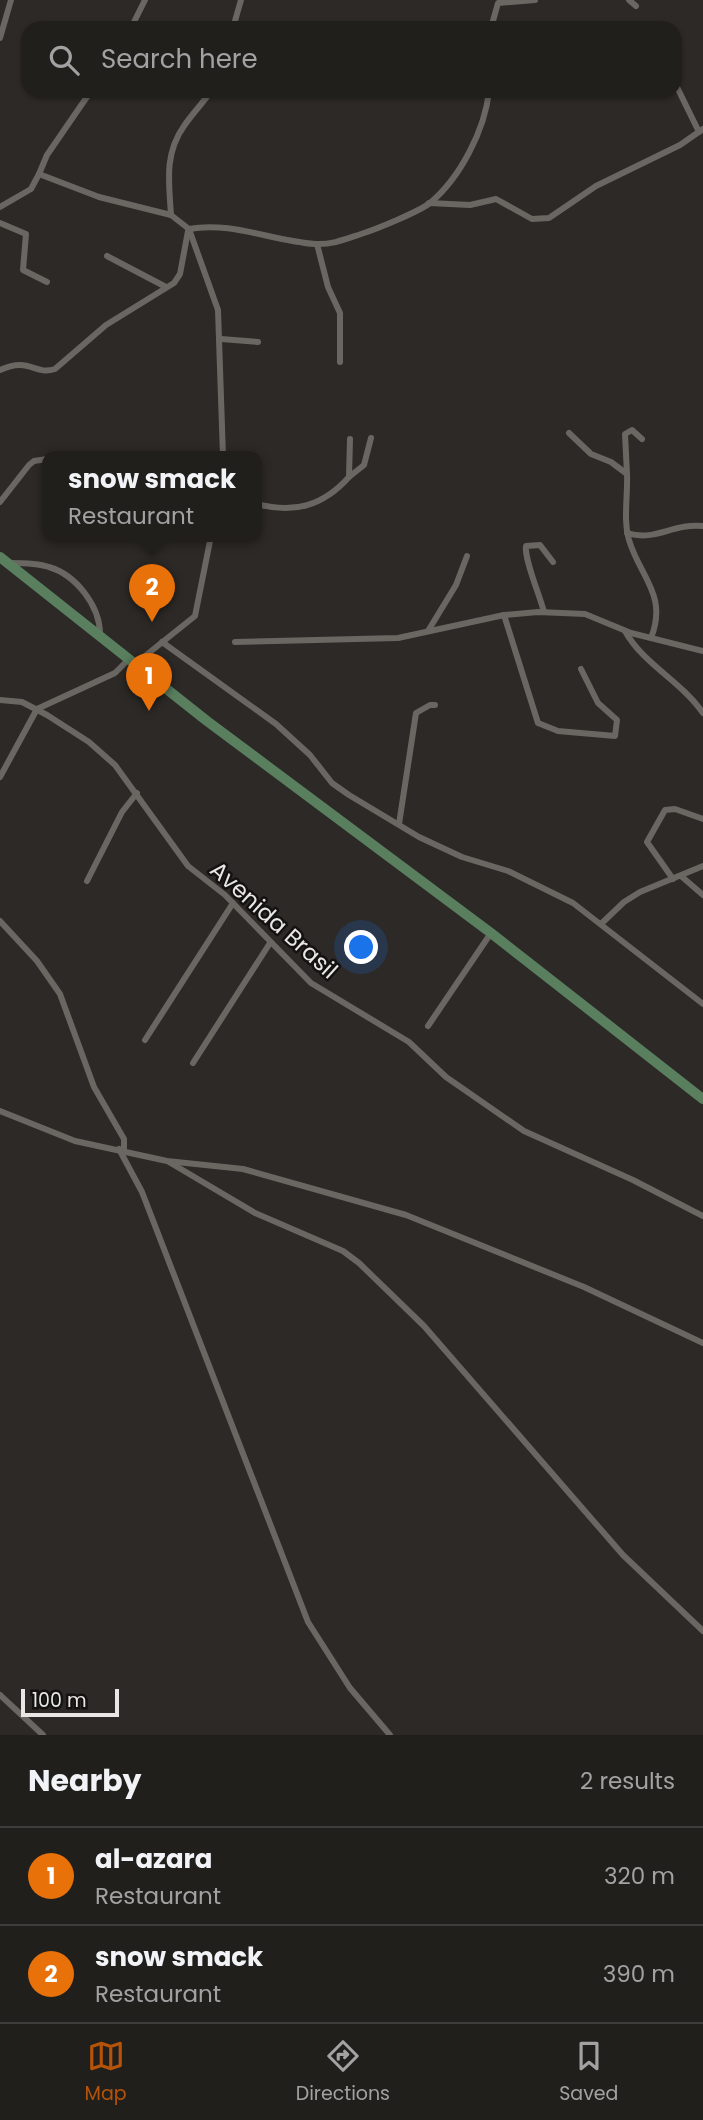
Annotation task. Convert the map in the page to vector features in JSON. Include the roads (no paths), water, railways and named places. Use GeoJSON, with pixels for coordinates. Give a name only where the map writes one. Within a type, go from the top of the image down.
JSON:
{"type":"FeatureCollection","features":[{"type":"Feature","properties":{"kind":"main road"},"geometry":{"type":"LineString","coordinates":[[4,560],[297,790],[491,933],[703,1099]]}},
{"type":"Feature","properties":{"kind":"street"},"geometry":{"type":"LineString","coordinates":[[0,38],[11,0]]}},
{"type":"Feature","properties":{"kind":"street"},"geometry":{"type":"LineString","coordinates":[[134,21],[145,0]]}},
{"type":"Feature","properties":{"kind":"street"},"geometry":{"type":"LineString","coordinates":[[235,21],[241,0]]}},
{"type":"Feature","properties":{"kind":"street"},"geometry":{"type":"LineString","coordinates":[[493,21],[498,3],[535,0]]}},
{"type":"Feature","properties":{"kind":"street"},"geometry":{"type":"LineString","coordinates":[[629,0],[636,6]]}},
{"type":"Feature","properties":{"kind":"street"},"geometry":{"type":"LineString","coordinates":[[429,203],[470,205],[496,199],[532,219],[549,218],[596,186],[680,145],[701,131],[682,96]]}},
{"type":"Feature","properties":{"kind":"street"},"geometry":{"type":"LineString","coordinates":[[0,207],[31,190],[47,155],[86,98]]}},
{"type":"Feature","properties":{"kind":"street"},"geometry":{"type":"LineString","coordinates":[[171,215],[168,172],[171,150],[184,126],[206,98]]}},
{"type":"Feature","properties":{"kind":"street"},"geometry":{"type":"LineString","coordinates":[[189,229],[210,225],[317,244],[337,243],[375,229],[429,203],[465,160],[486,98]]}},
{"type":"Feature","properties":{"kind":"street"},"geometry":{"type":"LineString","coordinates":[[39,174],[91,194],[171,215],[189,229],[216,300],[221,339],[223,451]]}},
{"type":"Feature","properties":{"kind":"street"},"geometry":{"type":"LineString","coordinates":[[0,223],[26,234],[23,270],[47,282]]}},
{"type":"Feature","properties":{"kind":"street"},"geometry":{"type":"LineString","coordinates":[[0,370],[23,363],[46,371],[55,369],[106,325],[174,283],[180,274],[189,229]]}},
{"type":"Feature","properties":{"kind":"street"},"geometry":{"type":"LineString","coordinates":[[317,244],[328,287],[340,313],[340,362]]}},
{"type":"Feature","properties":{"kind":"street"},"geometry":{"type":"LineString","coordinates":[[107,256],[166,287]]}},
{"type":"Feature","properties":{"kind":"street"},"geometry":{"type":"LineString","coordinates":[[221,339],[258,342]]}},
{"type":"Feature","properties":{"kind":"street"},"geometry":{"type":"LineString","coordinates":[[642,439],[632,430],[625,434],[628,474],[627,533],[657,605],[657,623],[651,638]]}},
{"type":"Feature","properties":{"kind":"street"},"geometry":{"type":"LineString","coordinates":[[569,433],[591,454],[611,462],[628,474]]}},
{"type":"Feature","properties":{"kind":"street"},"geometry":{"type":"LineString","coordinates":[[262,505],[299,510],[332,494],[364,465],[371,438]]}},
{"type":"Feature","properties":{"kind":"street"},"geometry":{"type":"LineString","coordinates":[[349,477],[350,439]]}},
{"type":"Feature","properties":{"kind":"street"},"geometry":{"type":"LineString","coordinates":[[0,502],[29,465],[42,461]]}},
{"type":"Feature","properties":{"kind":"street"},"geometry":{"type":"LineString","coordinates":[[627,533],[644,538],[685,524],[703,526]]}},
{"type":"Feature","properties":{"kind":"street"},"geometry":{"type":"LineString","coordinates":[[0,777],[37,709],[106,678],[162,642],[195,616],[210,542]]}},
{"type":"Feature","properties":{"kind":"street"},"geometry":{"type":"LineString","coordinates":[[544,612],[537,582],[526,558],[526,546],[540,545],[553,562]]}},
{"type":"Feature","properties":{"kind":"street"},"geometry":{"type":"LineString","coordinates":[[428,631],[456,585],[467,556]]}},
{"type":"Feature","properties":{"kind":"street"},"geometry":{"type":"LineString","coordinates":[[4,560],[48,566],[64,574],[91,602],[100,622],[100,634]]}},
{"type":"Feature","properties":{"kind":"street"},"geometry":{"type":"LineString","coordinates":[[236,642],[380,639],[505,615],[544,612],[585,614],[625,631],[703,651]]}},
{"type":"Feature","properties":{"kind":"street"},"geometry":{"type":"LineString","coordinates":[[505,615],[538,723],[558,732],[615,736],[617,720],[598,703],[581,669]]}},
{"type":"Feature","properties":{"kind":"street"},"geometry":{"type":"LineString","coordinates":[[625,631],[633,646],[691,694],[703,713]]}},
{"type":"Feature","properties":{"kind":"street"},"geometry":{"type":"LineString","coordinates":[[162,642],[276,724],[310,755],[332,783],[399,824],[462,857],[534,882],[602,923],[703,1004]]}},
{"type":"Feature","properties":{"kind":"street","name":"Avenida Brasil"},"geometry":{"type":"LineString","coordinates":[[0,700],[22,702],[89,741],[115,765],[137,793],[157,827],[188,866],[233,903],[311,983],[409,1042],[446,1077],[524,1131],[634,1180],[703,1216]]}},
{"type":"Feature","properties":{"kind":"street"},"geometry":{"type":"LineString","coordinates":[[399,824],[416,713],[435,705]]}},
{"type":"Feature","properties":{"kind":"street"},"geometry":{"type":"LineString","coordinates":[[87,881],[122,812],[137,793]]}},
{"type":"Feature","properties":{"kind":"street"},"geometry":{"type":"LineString","coordinates":[[673,880],[647,842],[665,810],[675,809],[703,820]]}},
{"type":"Feature","properties":{"kind":"street"},"geometry":{"type":"LineString","coordinates":[[602,923],[632,897],[703,866]]}},
{"type":"Feature","properties":{"kind":"street"},"geometry":{"type":"LineString","coordinates":[[681,876],[703,895]]}},
{"type":"Feature","properties":{"kind":"street"},"geometry":{"type":"LineString","coordinates":[[145,1040],[233,903]]}},
{"type":"Feature","properties":{"kind":"street"},"geometry":{"type":"LineString","coordinates":[[0,921],[37,961],[60,994],[86,1069],[124,1139],[122,1150],[142,1192],[308,1622],[350,1688],[390,1735]]}},
{"type":"Feature","properties":{"kind":"street"},"geometry":{"type":"LineString","coordinates":[[428,1026],[491,933]]}},
{"type":"Feature","properties":{"kind":"street"},"geometry":{"type":"LineString","coordinates":[[193,1063],[270,943]]}},
{"type":"Feature","properties":{"kind":"street"},"geometry":{"type":"LineString","coordinates":[[0,1111],[55,1135],[167,1161],[243,1169],[406,1215],[572,1282],[703,1343]]}},
{"type":"Feature","properties":{"kind":"street"},"geometry":{"type":"LineString","coordinates":[[167,1161],[255,1213],[343,1251],[359,1263],[424,1325],[623,1555],[703,1631]]}},
{"type":"Feature","properties":{"kind":"street"},"geometry":{"type":"LineString","coordinates":[[0,1695],[43,1735]]}},
{"type":"Feature","properties":{"kind":"place","name":"snow smack"},"geometry":{"type":"Point","coordinates":[152,622]}},
{"type":"Feature","properties":{"kind":"place","name":"al-azara"},"geometry":{"type":"Point","coordinates":[149,711]}}]}
